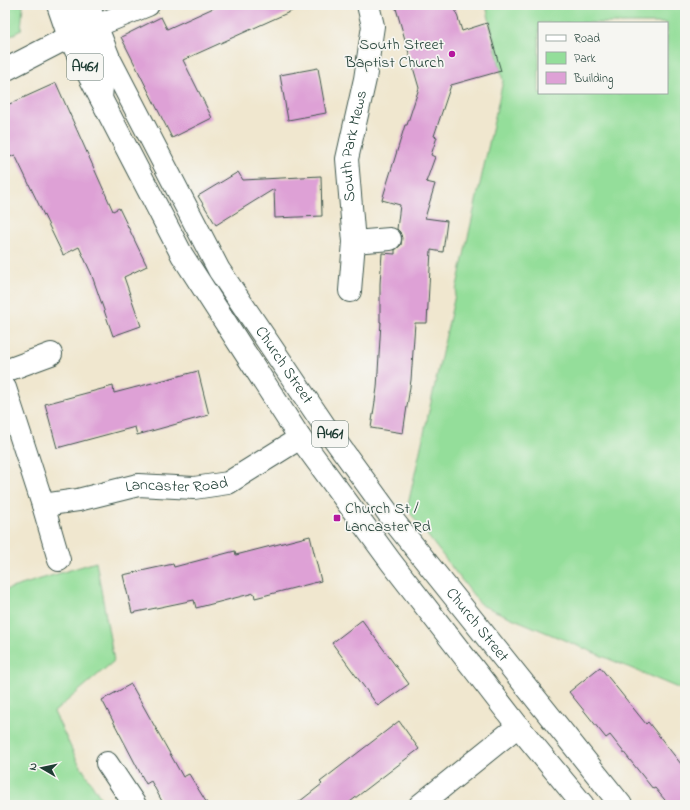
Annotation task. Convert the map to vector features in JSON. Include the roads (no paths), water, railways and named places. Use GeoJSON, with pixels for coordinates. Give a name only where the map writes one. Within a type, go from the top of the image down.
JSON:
{"type":"FeatureCollection","features":[{"type":"Feature","properties":{"kind":"main road","name":"Church Street"},"geometry":{"type":"LineString","coordinates":[[58,5],[69,37],[182,255],[300,438],[391,562],[518,726],[583,805]]}},
{"type":"Feature","properties":{"kind":"main road"},"geometry":{"type":"LineString","coordinates":[[69,37],[76,18],[71,5]]}},
{"type":"Feature","properties":{"kind":"main road","name":"Church Street"},"geometry":{"type":"LineString","coordinates":[[88,5],[109,58],[219,270],[324,425],[396,524],[621,805]]}},
{"type":"Feature","properties":{"kind":"main road"},"geometry":{"type":"LineString","coordinates":[[5,70],[69,37],[148,5]]}},
{"type":"Feature","properties":{"kind":"main road","name":"South Park Mews"},"geometry":{"type":"LineString","coordinates":[[350,291],[354,242],[347,159],[365,78],[373,26],[368,5]]}},
{"type":"Feature","properties":{"kind":"main road"},"geometry":{"type":"LineString","coordinates":[[96,26],[90,44],[104,76],[101,98]]}},
{"type":"Feature","properties":{"kind":"main road"},"geometry":{"type":"LineString","coordinates":[[354,242],[390,239]]}},
{"type":"Feature","properties":{"kind":"main road"},"geometry":{"type":"LineString","coordinates":[[5,371],[51,354]]}},
{"type":"Feature","properties":{"kind":"main road"},"geometry":{"type":"LineString","coordinates":[[5,388],[43,505],[59,560]]}},
{"type":"Feature","properties":{"kind":"main road","name":"Lancaster Road"},"geometry":{"type":"LineString","coordinates":[[43,505],[78,500],[138,485],[194,488],[228,483],[300,438]]}},
{"type":"Feature","properties":{"kind":"main road"},"geometry":{"type":"LineString","coordinates":[[420,805],[518,726]]}},
{"type":"Feature","properties":{"kind":"main road"},"geometry":{"type":"LineString","coordinates":[[107,763],[135,805]]}},
{"type":"Feature","properties":{"kind":"place","name":"South Street Baptist Church"},"geometry":{"type":"Point","coordinates":[452,54]}},
{"type":"Feature","properties":{"kind":"place","name":"Church St / Lancaster Rd"},"geometry":{"type":"Point","coordinates":[337,518]}}]}
